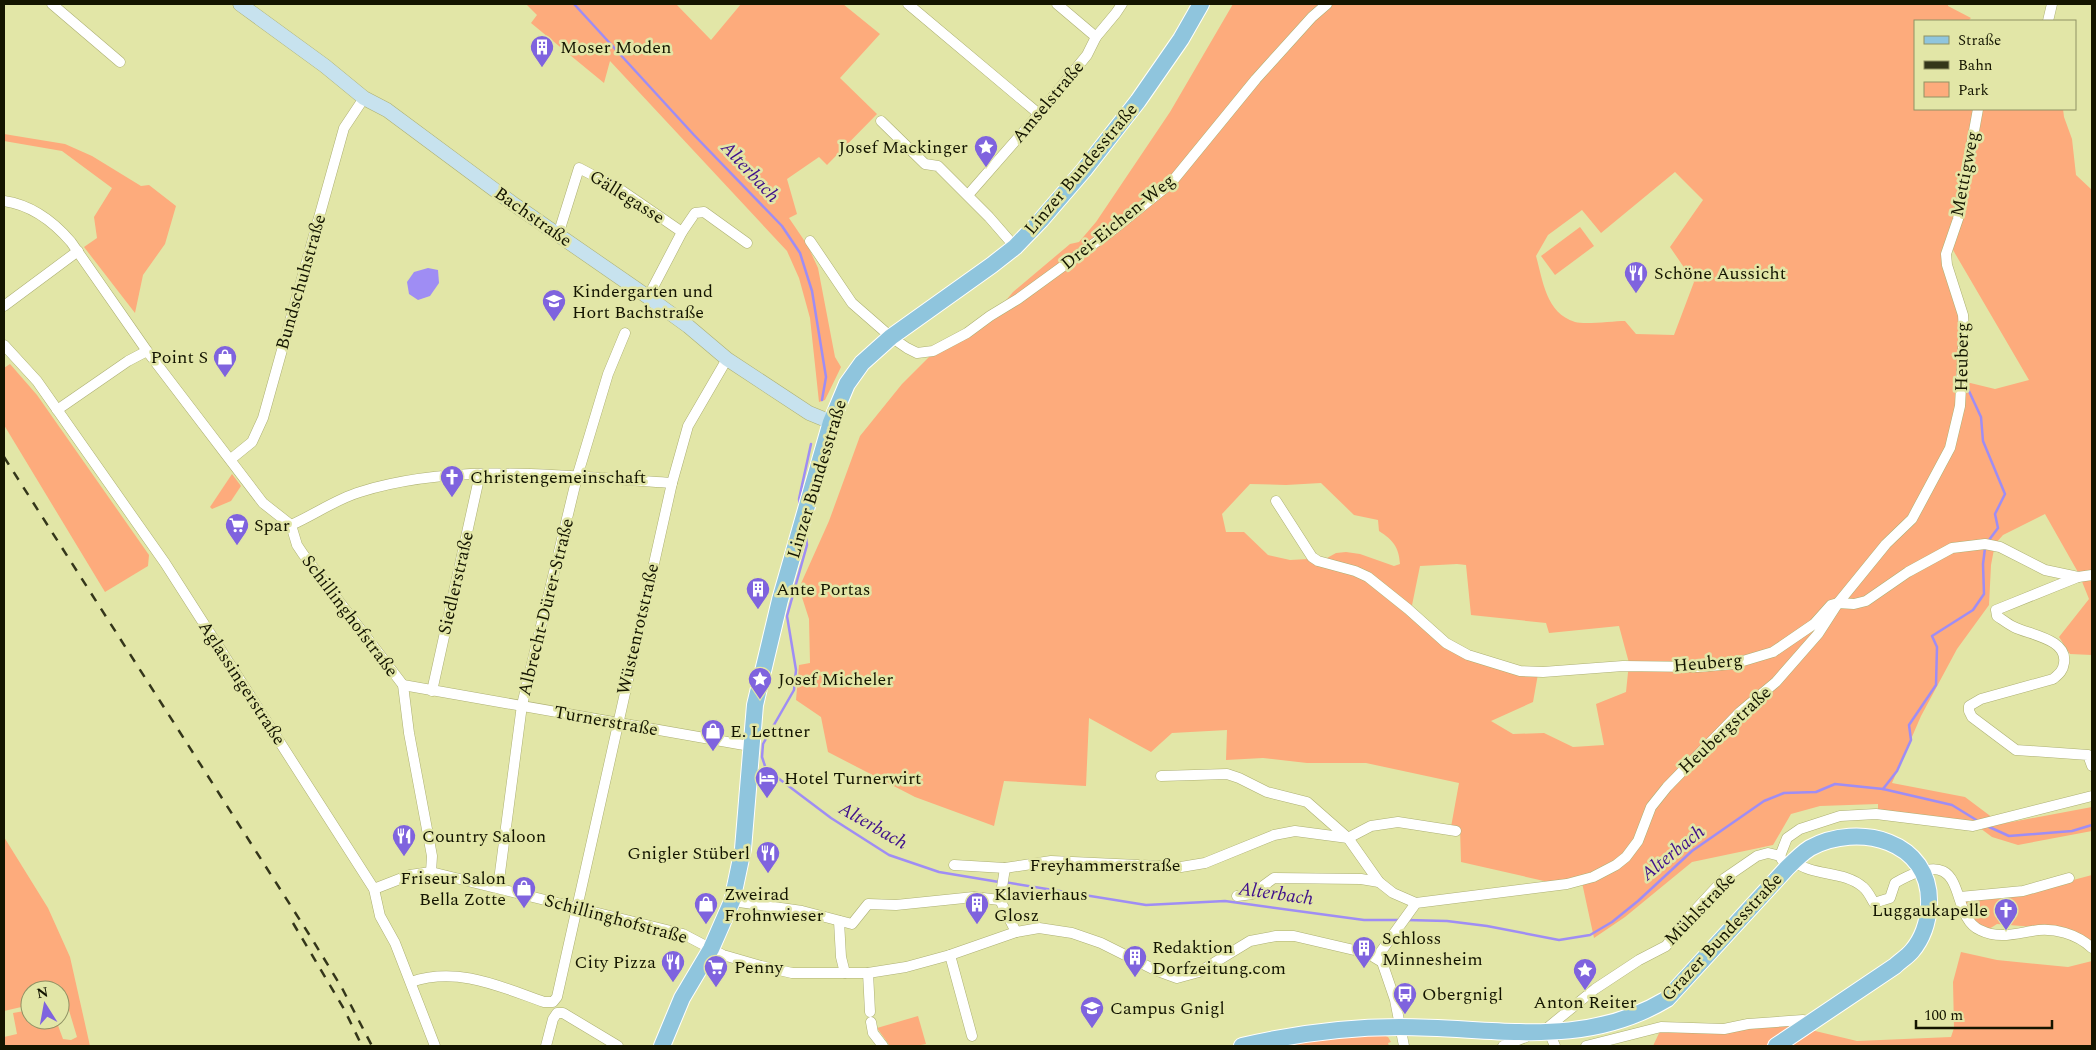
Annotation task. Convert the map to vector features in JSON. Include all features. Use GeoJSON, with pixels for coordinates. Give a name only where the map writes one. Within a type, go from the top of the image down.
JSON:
{"type":"FeatureCollection","features":[{"type":"Feature","properties":{"kind":"main road","name":"Linzer Bundesstraße"},"geometry":{"type":"LineString","coordinates":[[662,1046],[682,998],[711,949],[732,902],[743,849],[750,746],[755,705],[780,600],[832,422],[847,384],[862,363],[891,337],[992,265],[1014,247],[1060,199],[1129,113],[1176,46],[1201,4]]}},
{"type":"Feature","properties":{"kind":"main road","name":"Grazer Bundesstraße"},"geometry":{"type":"LineString","coordinates":[[1242,1046],[1266,1040],[1323,1032],[1399,1027],[1448,1029],[1551,1041],[1583,1036],[1619,1027],[1649,1013],[1667,999],[1787,862],[1822,842],[1852,835],[1872,836],[1889,842],[1916,863],[1926,881],[1929,899],[1928,916],[1922,936],[1912,951],[1895,966],[1776,1046]]}},
{"type":"Feature","properties":{"kind":"street"},"geometry":{"type":"LineString","coordinates":[[52,4],[120,62]]}},
{"type":"Feature","properties":{"kind":"street","name":"Bachstraße"},"geometry":{"type":"LineString","coordinates":[[240,4],[325,66],[342,82],[364,98],[387,110],[496,192],[688,326],[727,359],[809,414],[832,422]]}},
{"type":"Feature","properties":{"kind":"street"},"geometry":{"type":"LineString","coordinates":[[908,4],[1039,114]]}},
{"type":"Feature","properties":{"kind":"street"},"geometry":{"type":"LineString","coordinates":[[1057,4],[1096,36]]}},
{"type":"Feature","properties":{"kind":"street","name":"Amselstraße"},"geometry":{"type":"LineString","coordinates":[[968,195],[1039,114],[1087,55],[1096,36],[1122,4]]}},
{"type":"Feature","properties":{"kind":"street","name":"Drei-Eichen-Weg"},"geometry":{"type":"LineString","coordinates":[[891,337],[917,353],[933,351],[967,333],[1018,299],[1110,232],[1146,201],[1171,183],[1256,79],[1312,17],[1327,4]]}},
{"type":"Feature","properties":{"kind":"street"},"geometry":{"type":"LineString","coordinates":[[2048,20],[2052,4]]}},
{"type":"Feature","properties":{"kind":"street","name":"Bundschuhstraße"},"geometry":{"type":"LineString","coordinates":[[231,459],[252,442],[262,418],[344,128],[364,98]]}},
{"type":"Feature","properties":{"kind":"street","name":"Mettigweg"},"geometry":{"type":"LineString","coordinates":[[1951,239],[1958,219],[1978,110]]}},
{"type":"Feature","properties":{"kind":"street"},"geometry":{"type":"LineString","coordinates":[[881,121],[925,164],[938,166],[968,195],[1014,247]]}},
{"type":"Feature","properties":{"kind":"street","name":"Gällegasse"},"geometry":{"type":"LineString","coordinates":[[558,235],[579,168],[621,190],[682,232]]}},
{"type":"Feature","properties":{"kind":"street"},"geometry":{"type":"LineString","coordinates":[[4,202],[42,215],[58,227],[78,251],[146,351],[263,503],[291,525],[359,492],[401,482],[448,476],[480,474],[577,477],[672,483]]}},
{"type":"Feature","properties":{"kind":"street"},"geometry":{"type":"LineString","coordinates":[[648,297],[682,232],[696,213],[704,212],[747,243]]}},
{"type":"Feature","properties":{"kind":"street","name":"Heuberg"},"geometry":{"type":"LineString","coordinates":[[1276,501],[1312,557],[1318,561],[1368,577],[1446,643],[1468,655],[1520,670],[1567,671],[1623,666],[1698,668],[1733,664],[1773,652],[1814,624],[1831,604],[1838,603],[1886,544],[1912,519],[1950,448],[1960,406],[1964,330],[1963,316],[1946,265],[1946,254],[1951,239]]}},
{"type":"Feature","properties":{"kind":"street"},"geometry":{"type":"LineString","coordinates":[[810,240],[852,303],[891,337]]}},
{"type":"Feature","properties":{"kind":"street"},"geometry":{"type":"LineString","coordinates":[[4,306],[78,251]]}},
{"type":"Feature","properties":{"kind":"street","name":"Albrecht-Dürer-Straße"},"geometry":{"type":"LineString","coordinates":[[498,888],[522,705],[577,477],[608,374],[625,333]]}},
{"type":"Feature","properties":{"kind":"street","name":"Aglassingerstraße"},"geometry":{"type":"LineString","coordinates":[[4,345],[37,381],[165,563],[374,889],[380,916],[395,944],[435,1046]]}},
{"type":"Feature","properties":{"kind":"street"},"geometry":{"type":"LineString","coordinates":[[57,410],[128,361],[146,351]]}},
{"type":"Feature","properties":{"kind":"street","name":"Wüstenrotstraße"},"geometry":{"type":"LineString","coordinates":[[411,982],[438,976],[457,975],[478,979],[544,1002],[553,1002],[557,997],[672,483],[688,426],[727,359]]}},
{"type":"Feature","properties":{"kind":"street","name":"Siedlerstraße"},"geometry":{"type":"LineString","coordinates":[[432,691],[480,474]]}},
{"type":"Feature","properties":{"kind":"street","name":"Schillinghofstraße"},"geometry":{"type":"LineString","coordinates":[[291,525],[297,545],[303,554],[403,685],[409,733],[432,856],[431,872]]}},
{"type":"Feature","properties":{"kind":"street"},"geometry":{"type":"LineString","coordinates":[[1838,603],[1854,604],[1866,601],[1938,554],[1952,548],[1985,544],[2000,547],[2045,570],[2078,577]]}},
{"type":"Feature","properties":{"kind":"street"},"geometry":{"type":"LineString","coordinates":[[2092,574],[2078,577],[1996,610],[1998,616],[2013,627],[2056,644],[2063,651],[2064,660],[2060,673],[2053,679],[1981,699],[1969,706],[1972,716],[2016,750],[2088,754],[2092,766]]}},
{"type":"Feature","properties":{"kind":"street","name":"Heubergstraße"},"geometry":{"type":"LineString","coordinates":[[1416,903],[1566,884],[1593,877],[1616,865],[1626,857],[1638,841],[1652,807],[1667,787],[1740,712],[1776,682],[1818,634],[1838,603]]}},
{"type":"Feature","properties":{"kind":"street","name":"Turnerstraße"},"geometry":{"type":"LineString","coordinates":[[403,685],[750,746]]}},
{"type":"Feature","properties":{"kind":"street"},"geometry":{"type":"LineString","coordinates":[[1161,776],[1227,774],[1267,792],[1307,802],[1348,838],[1379,882],[1393,893],[1416,903],[1377,957]]}},
{"type":"Feature","properties":{"kind":"street"},"geometry":{"type":"LineString","coordinates":[[1787,862],[1787,838],[1800,829],[1840,816],[1876,814],[1973,826],[2092,796]]}},
{"type":"Feature","properties":{"kind":"street"},"geometry":{"type":"LineString","coordinates":[[1348,838],[1371,826],[1398,822],[1456,830]]}},
{"type":"Feature","properties":{"kind":"street","name":"Freyhammerstraße"},"geometry":{"type":"LineString","coordinates":[[954,865],[1004,872],[1051,861],[1181,867],[1205,863],[1274,835],[1295,831],[1348,838]]}},
{"type":"Feature","properties":{"kind":"street","name":"Mühlstraße"},"geometry":{"type":"LineString","coordinates":[[1551,1041],[1546,1029],[1595,988],[1639,960],[1666,946],[1688,918],[1725,878],[1758,856],[1768,853],[1787,862],[1844,877],[1863,887],[1874,903],[1890,898],[1895,882],[1910,874],[1937,870],[1951,878],[1960,897],[1967,920],[1979,930],[1994,935],[2011,936],[2034,930],[2062,932],[2073,934],[2084,940],[2092,948]]}},
{"type":"Feature","properties":{"kind":"street","name":"Schillinghofstraße"},"geometry":{"type":"LineString","coordinates":[[374,889],[410,875],[431,872],[683,934],[711,949]]}},
{"type":"Feature","properties":{"kind":"street"},"geometry":{"type":"LineString","coordinates":[[1004,872],[1000,900],[1016,932]]}},
{"type":"Feature","properties":{"kind":"street"},"geometry":{"type":"LineString","coordinates":[[1237,896],[1252,894],[1274,878],[1361,879],[1379,882]]}},
{"type":"Feature","properties":{"kind":"street"},"geometry":{"type":"LineString","coordinates":[[1960,897],[2022,891],[2069,878]]}},
{"type":"Feature","properties":{"kind":"street"},"geometry":{"type":"LineString","coordinates":[[732,902],[802,911],[852,924],[868,904],[896,905],[974,897],[1000,900]]}},
{"type":"Feature","properties":{"kind":"street"},"geometry":{"type":"LineString","coordinates":[[839,921],[841,958],[845,973]]}},
{"type":"Feature","properties":{"kind":"street"},"geometry":{"type":"LineString","coordinates":[[711,949],[722,955],[792,973],[868,973],[906,967],[950,956],[1016,932],[1039,928],[1072,932],[1101,943],[1155,970],[1177,978],[1199,972],[1250,941],[1276,936],[1294,936],[1377,957],[1382,962],[1389,980],[1404,1046]]}},
{"type":"Feature","properties":{"kind":"street"},"geometry":{"type":"LineString","coordinates":[[950,956],[972,1036]]}},
{"type":"Feature","properties":{"kind":"street"},"geometry":{"type":"LineString","coordinates":[[868,973],[874,1033],[883,1046]]}},
{"type":"Feature","properties":{"kind":"street"},"geometry":{"type":"LineString","coordinates":[[546,1046],[553,1019],[557,1013],[564,1013],[618,1046]]}},
{"type":"Feature","properties":{"kind":"street"},"geometry":{"type":"LineString","coordinates":[[1586,1046],[1661,1027],[1724,1030],[1748,1024],[1803,1020],[1811,1023]]}},
{"type":"Feature","properties":{"kind":"street"},"geometry":{"type":"LineString","coordinates":[[1503,1046],[1526,1037]]}},
{"type":"Feature","properties":{"kind":"green space"},"geometry":{"type":"Polygon","coordinates":[[[526,4],[676,4],[711,40],[741,4],[843,4],[880,34],[840,78],[877,114],[827,165],[819,157],[787,179],[797,214],[789,218],[808,246],[818,268],[835,357],[841,367],[825,400],[819,402],[810,318],[799,278],[787,251],[610,61],[604,83],[531,23],[537,15],[526,4]]]}},
{"type":"Feature","properties":{"kind":"green space"},"geometry":{"type":"Polygon","coordinates":[[[1233,4],[1948,4],[1948,6],[1971,18],[1969,20],[1914,20],[1914,110],[2063,110],[2072,139],[2076,175],[2092,190],[2092,655],[2070,654],[2059,637],[2089,599],[2079,574],[2045,514],[2003,535],[1995,544],[1991,565],[1989,605],[1957,649],[1921,716],[1892,783],[1965,797],[2001,824],[2092,807],[2092,831],[2018,845],[1992,837],[1976,825],[1878,812],[1878,804],[1820,806],[1791,814],[1773,845],[1692,862],[1625,917],[1594,938],[1581,878],[1553,883],[1461,862],[1460,828],[1451,827],[1459,783],[1366,763],[1307,763],[1263,758],[1226,760],[1227,730],[1172,733],[1151,752],[1089,718],[1086,786],[1004,781],[994,826],[915,797],[828,752],[821,717],[796,700],[799,665],[810,663],[809,619],[799,588],[829,521],[860,436],[902,384],[943,343],[997,311],[1013,292],[1070,244],[1079,242],[1096,222],[1170,112],[1233,4]],[[1675,172],[1601,233],[1582,210],[1548,235],[1536,256],[1547,295],[1552,304],[1565,318],[1580,323],[1625,321],[1636,334],[1674,335],[1694,282],[1670,247],[1703,200],[1675,172]],[[1953,250],[1943,257],[1959,313],[1961,327],[1958,380],[1995,389],[2029,380],[1953,250]],[[1321,483],[1286,485],[1250,484],[1222,514],[1226,532],[1244,532],[1268,555],[1290,560],[1327,558],[1336,553],[1346,552],[1360,554],[1394,566],[1400,564],[1394,544],[1379,531],[1378,520],[1354,515],[1321,483]],[[1466,565],[1420,566],[1410,615],[1443,643],[1538,674],[1533,702],[1491,721],[1513,734],[1544,733],[1573,747],[1604,745],[1596,704],[1626,692],[1629,663],[1619,626],[1549,633],[1546,623],[1471,615],[1466,565]]]}},
{"type":"Feature","properties":{"kind":"green space"},"geometry":{"type":"Polygon","coordinates":[[[4,134],[65,144],[92,156],[141,186],[149,185],[176,206],[165,244],[143,275],[135,313],[84,247],[97,238],[94,217],[112,188],[62,151],[4,141],[4,134]]]}},
{"type":"Feature","properties":{"kind":"green space"},"geometry":{"type":"Polygon","coordinates":[[[1580,227],[1594,246],[1555,275],[1541,256],[1580,227]]]}},
{"type":"Feature","properties":{"kind":"green space"},"geometry":{"type":"Polygon","coordinates":[[[10,364],[37,395],[149,555],[148,566],[105,592],[4,425],[4,368],[10,364]]]}},
{"type":"Feature","properties":{"kind":"green space"},"geometry":{"type":"Polygon","coordinates":[[[232,474],[241,486],[231,501],[212,509],[210,507],[232,474]]]}},
{"type":"Feature","properties":{"kind":"green space"},"geometry":{"type":"Polygon","coordinates":[[[4,837],[48,908],[70,957],[90,1046],[4,1046],[4,1037],[17,1034],[13,1013],[20,1012],[20,1030],[60,1030],[63,1039],[71,1040],[77,1037],[70,1014],[70,980],[20,980],[20,1007],[4,1011],[4,837]]]}},
{"type":"Feature","properties":{"kind":"green space"},"geometry":{"type":"Polygon","coordinates":[[[2092,875],[2092,955],[2083,936],[2034,927],[1997,924],[1989,929],[1972,920],[1964,900],[2024,893],[2092,875]]]}},
{"type":"Feature","properties":{"kind":"green space"},"geometry":{"type":"Polygon","coordinates":[[[1961,952],[1997,960],[2068,967],[2092,961],[2092,1046],[1785,1046],[1811,1030],[1857,1041],[1951,1037],[1954,1028],[1953,982],[1961,952]]]}},
{"type":"Feature","properties":{"kind":"green space"},"geometry":{"type":"Polygon","coordinates":[[[918,1016],[926,1044],[890,1046],[877,1028],[918,1016]]]}},
{"type":"Feature","properties":{"kind":"green space"},"geometry":{"type":"Polygon","coordinates":[[[1800,1023],[1767,1046],[1653,1046],[1660,1031],[1800,1023]]]}},
{"type":"Feature","properties":{"kind":"green space"},"geometry":{"type":"Polygon","coordinates":[[[1381,1034],[1388,1037],[1391,1042],[1388,1043],[1389,1046],[1282,1046],[1334,1038],[1381,1034]]]}},
{"type":"Feature","properties":{"kind":"shaded area"},"geometry":{"type":"Polygon","coordinates":[[[428,268],[438,270],[439,283],[430,296],[418,300],[409,294],[407,282],[414,272],[428,268]]]}},
{"type":"Feature","properties":{"kind":"waterway","name":"Alterbach"},"geometry":{"type":"LineString","coordinates":[[574,4],[694,135],[782,226],[800,253],[812,291],[826,377],[822,400]]}},
{"type":"Feature","properties":{"kind":"waterway"},"geometry":{"type":"LineString","coordinates":[[1968,389],[1981,417],[1983,441],[2005,494],[1995,514],[1998,528],[1989,540]]}},
{"type":"Feature","properties":{"kind":"waterway","name":"Alterbach"},"geometry":{"type":"LineString","coordinates":[[800,506],[799,499],[811,444]]}},
{"type":"Feature","properties":{"kind":"waterway","name":"Alterbach"},"geometry":{"type":"LineString","coordinates":[[806,538],[807,545],[787,616],[796,670],[794,690],[763,744],[762,757],[766,769],[831,818],[889,855],[939,872],[999,882]]}},
{"type":"Feature","properties":{"kind":"waterway"},"geometry":{"type":"LineString","coordinates":[[1883,789],[1897,771],[1911,740],[1909,725],[1936,685],[1937,647],[1932,636],[1973,610],[1984,594],[1983,564],[1985,548]]}},
{"type":"Feature","properties":{"kind":"waterway","name":"Alterbach"},"geometry":{"type":"LineString","coordinates":[[1406,920],[1447,921],[1487,926],[1559,940],[1590,935],[1612,922],[1638,901],[1692,851],[1764,801],[1784,793],[1816,792],[1835,784],[1883,789],[1952,805],[1978,821]]}},
{"type":"Feature","properties":{"kind":"waterway","name":"Alterbach"},"geometry":{"type":"LineString","coordinates":[[1987,826],[2009,836],[2072,831],[2092,825]]}},
{"type":"Feature","properties":{"kind":"waterway","name":"Alterbach"},"geometry":{"type":"LineString","coordinates":[[1004,882],[1146,905],[1225,901],[1364,920],[1401,920]]}},
{"type":"Feature","properties":{"kind":"railway"},"geometry":{"type":"LineString","coordinates":[[4,457],[312,939],[342,988],[372,1046]]}},
{"type":"Feature","properties":{"kind":"railway"},"geometry":{"type":"LineString","coordinates":[[293,923],[344,1009],[362,1046]]}},
{"type":"Feature","properties":{"kind":"place","name":"Moser Moden"},"geometry":{"type":"Point","coordinates":[542,68]}},
{"type":"Feature","properties":{"kind":"place","name":"Josef Mackinger"},"geometry":{"type":"Point","coordinates":[986,168]}},
{"type":"Feature","properties":{"kind":"place","name":"Schöne Aussicht"},"geometry":{"type":"Point","coordinates":[1636,294]}},
{"type":"Feature","properties":{"kind":"place","name":"Kindergarten und Hort Bachstraße"},"geometry":{"type":"Point","coordinates":[554,322]}},
{"type":"Feature","properties":{"kind":"place","name":"Point S"},"geometry":{"type":"Point","coordinates":[225,378]}},
{"type":"Feature","properties":{"kind":"place","name":"Christengemeinschaft"},"geometry":{"type":"Point","coordinates":[452,498]}},
{"type":"Feature","properties":{"kind":"place","name":"Spar"},"geometry":{"type":"Point","coordinates":[237,546]}},
{"type":"Feature","properties":{"kind":"place","name":"Ante Portas"},"geometry":{"type":"Point","coordinates":[758,610]}},
{"type":"Feature","properties":{"kind":"place","name":"Josef Micheler"},"geometry":{"type":"Point","coordinates":[760,700]}},
{"type":"Feature","properties":{"kind":"place","name":"E. Lettner"},"geometry":{"type":"Point","coordinates":[713,752]}},
{"type":"Feature","properties":{"kind":"place","name":"Hotel Turnerwirt"},"geometry":{"type":"Point","coordinates":[767,799]}},
{"type":"Feature","properties":{"kind":"place","name":"Country Saloon"},"geometry":{"type":"Point","coordinates":[404,857]}},
{"type":"Feature","properties":{"kind":"place","name":"Gnigler Stüberl"},"geometry":{"type":"Point","coordinates":[768,874]}},
{"type":"Feature","properties":{"kind":"place","name":"Friseur Salon Bella Zotte"},"geometry":{"type":"Point","coordinates":[524,909]}},
{"type":"Feature","properties":{"kind":"place","name":"Zweirad Frohnwieser"},"geometry":{"type":"Point","coordinates":[706,925]}},
{"type":"Feature","properties":{"kind":"place","name":"Klavierhaus Glosz"},"geometry":{"type":"Point","coordinates":[977,925]}},
{"type":"Feature","properties":{"kind":"place","name":"Luggaukapelle"},"geometry":{"type":"Point","coordinates":[2006,931]}},
{"type":"Feature","properties":{"kind":"place","name":"Schloss Minnesheim"},"geometry":{"type":"Point","coordinates":[1364,969]}},
{"type":"Feature","properties":{"kind":"place","name":"Redaktion Dorfzeitung.com"},"geometry":{"type":"Point","coordinates":[1135,978]}},
{"type":"Feature","properties":{"kind":"place","name":"City Pizza"},"geometry":{"type":"Point","coordinates":[673,983]}},
{"type":"Feature","properties":{"kind":"place","name":"Penny"},"geometry":{"type":"Point","coordinates":[716,988]}},
{"type":"Feature","properties":{"kind":"place","name":"Anton Reiter"},"geometry":{"type":"Point","coordinates":[1585,991]}},
{"type":"Feature","properties":{"kind":"place","name":"Obergnigl"},"geometry":{"type":"Point","coordinates":[1405,1015]}},
{"type":"Feature","properties":{"kind":"place","name":"Campus Gnigl"},"geometry":{"type":"Point","coordinates":[1092,1029]}}]}
